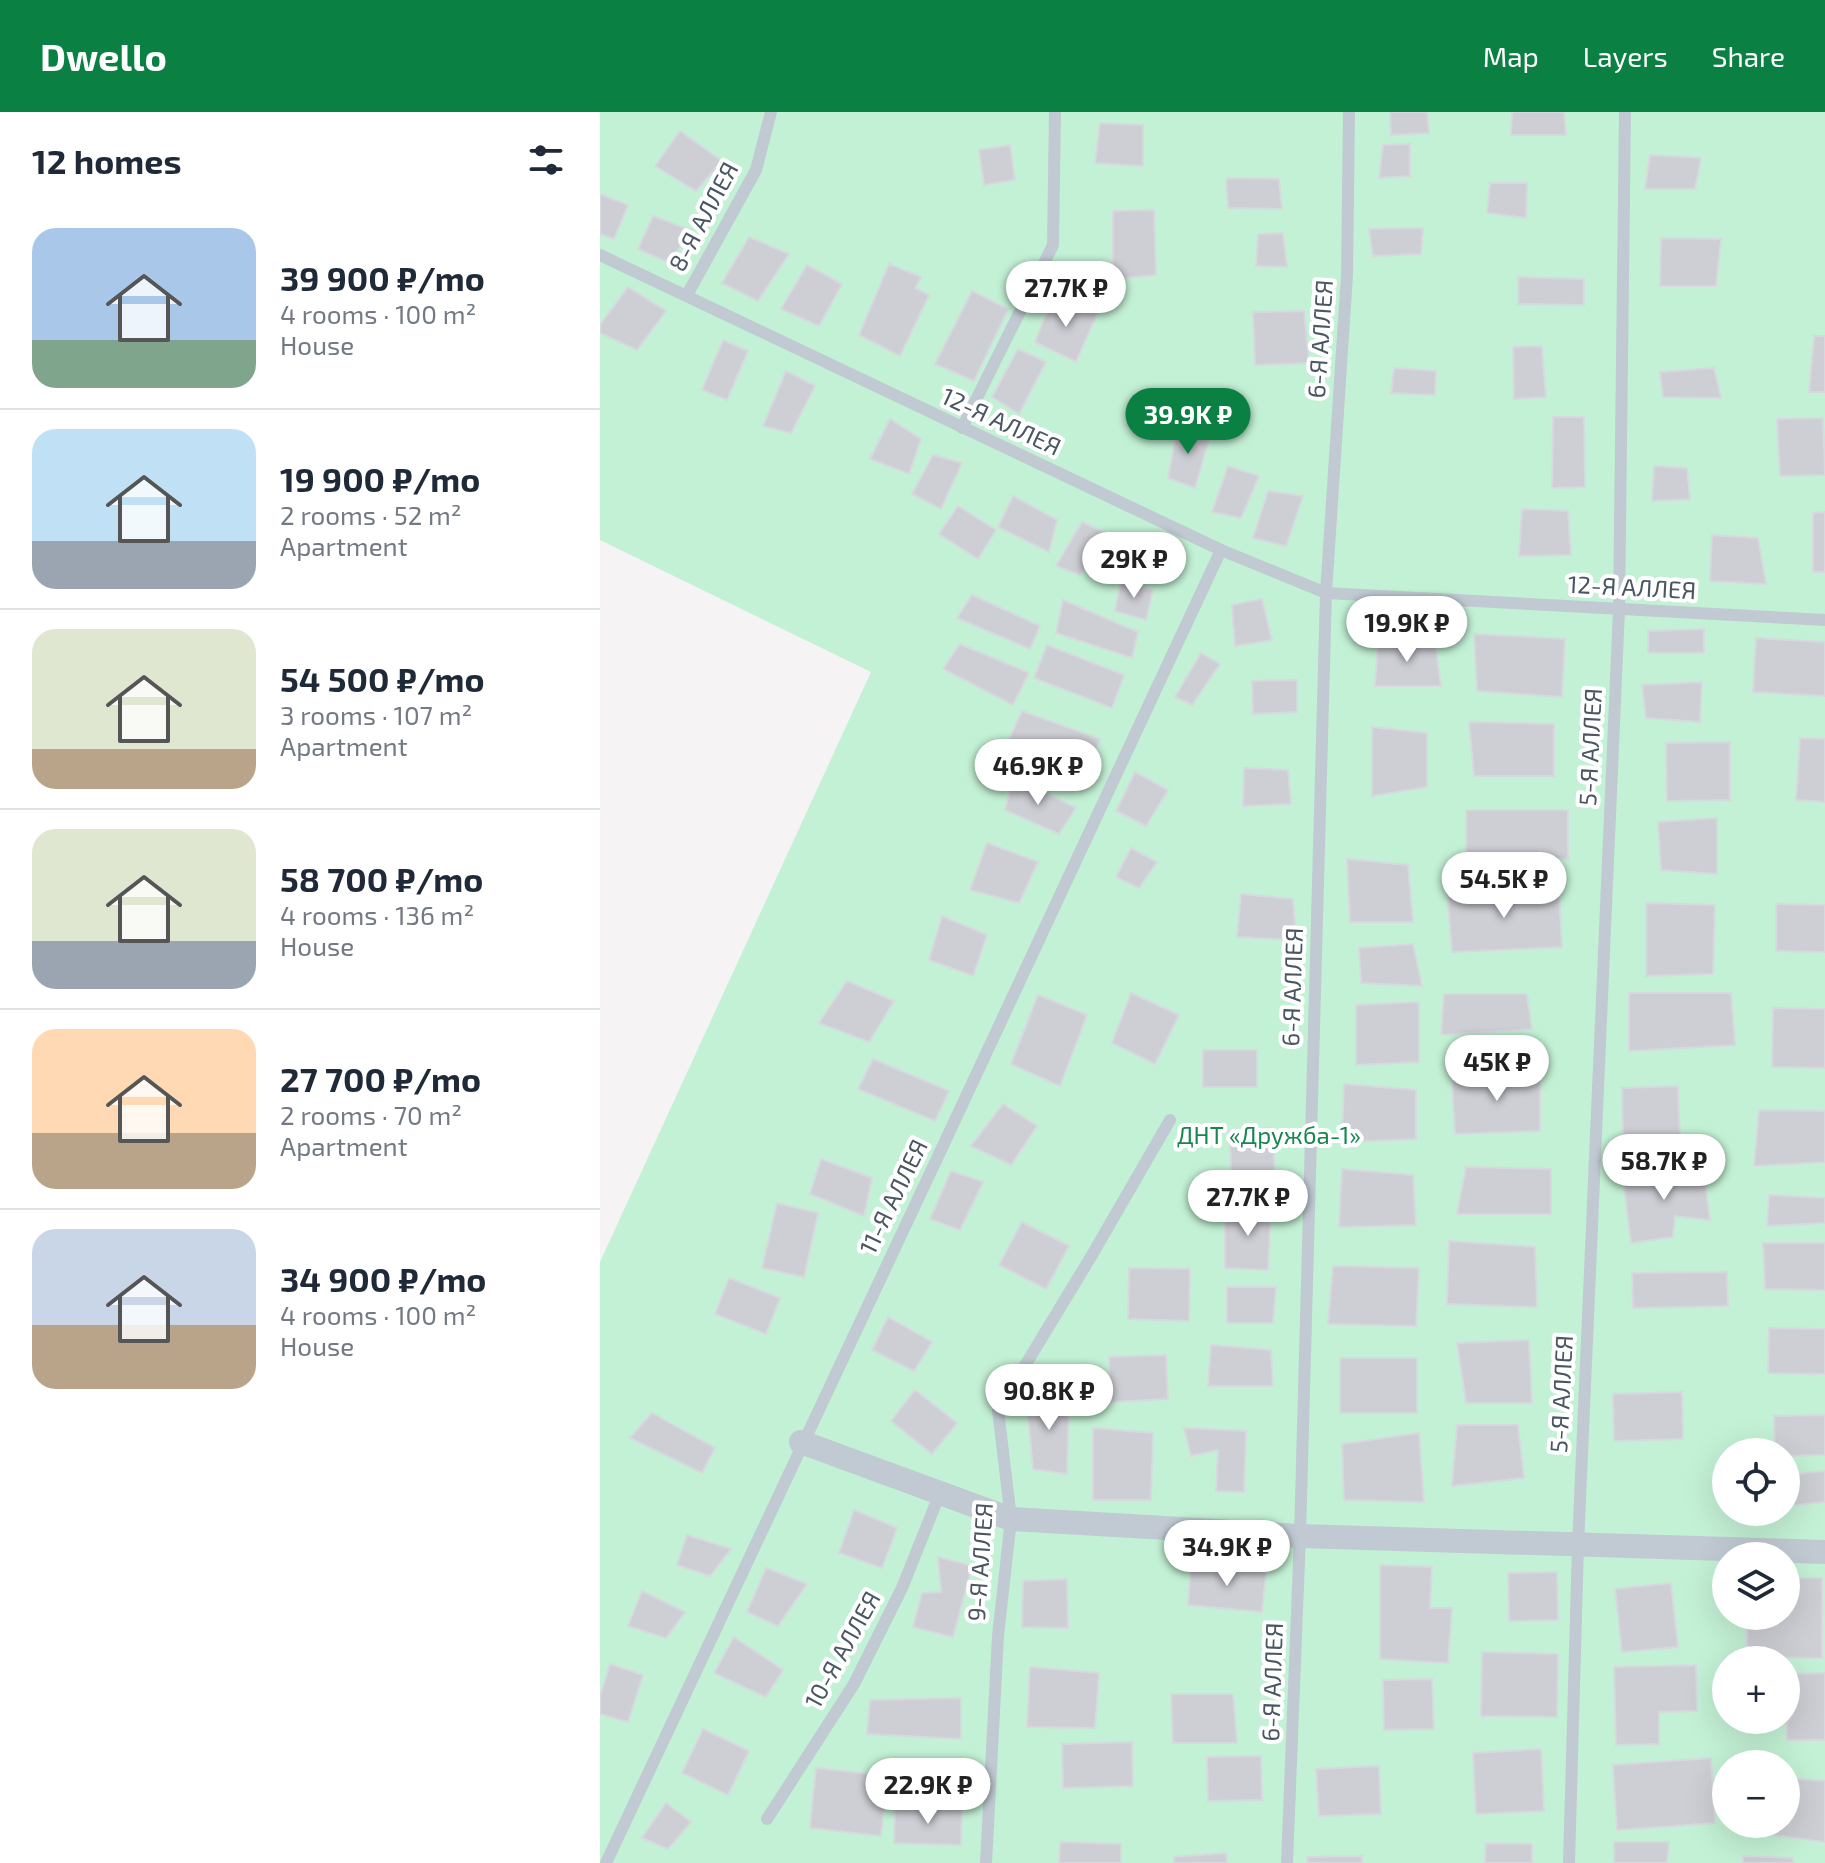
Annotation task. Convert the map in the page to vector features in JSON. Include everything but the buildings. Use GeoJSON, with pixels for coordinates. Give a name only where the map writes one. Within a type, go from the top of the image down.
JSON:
{"type":"FeatureCollection","features":[{"type":"Feature","properties":{"kind":"street"},"geometry":{"type":"LineString","coordinates":[[801,1442],[1011,1519],[1300,1536],[1825,1552]]}},
{"type":"Feature","properties":{"kind":"lane","name":"8-Я АЛЛЕЯ"},"geometry":{"type":"LineString","coordinates":[[687,295],[756,170],[771,112]]}},
{"type":"Feature","properties":{"kind":"lane"},"geometry":{"type":"LineString","coordinates":[[962,428],[1053,245],[1055,112]]}},
{"type":"Feature","properties":{"kind":"lane","name":"6-Я АЛЛЕЯ"},"geometry":{"type":"LineString","coordinates":[[1287,1863],[1300,1536],[1326,593],[1347,275],[1349,112]]}},
{"type":"Feature","properties":{"kind":"lane","name":"5-Я АЛЛЕЯ"},"geometry":{"type":"LineString","coordinates":[[1569,1863],[1578,1545],[1619,610],[1625,112]]}},
{"type":"Feature","properties":{"kind":"lane","name":"12-Я АЛЛЕЯ"},"geometry":{"type":"LineString","coordinates":[[600,255],[1221,550],[1326,593],[1825,620]]}},
{"type":"Feature","properties":{"kind":"lane","name":"11-Я АЛЛЕЯ"},"geometry":{"type":"LineString","coordinates":[[606,1863],[801,1442],[1037,950],[1221,550]]}},
{"type":"Feature","properties":{"kind":"lane","name":"9-Я АЛЛЕЯ"},"geometry":{"type":"LineString","coordinates":[[986,1863],[998,1636],[1011,1519],[998,1410],[1170,1120]]}},
{"type":"Feature","properties":{"kind":"lane","name":"10-Я АЛЛЕЯ"},"geometry":{"type":"LineString","coordinates":[[767,1819],[854,1684],[902,1588],[940,1493]]}},
{"type":"Feature","properties":{"kind":"green space","name":"ДНТ «Дружба-1»"},"geometry":{"type":"Polygon","coordinates":[[[600,112],[1825,112],[1825,1863],[600,1863],[600,1262],[871,672],[600,540],[600,112]]]}}]}
